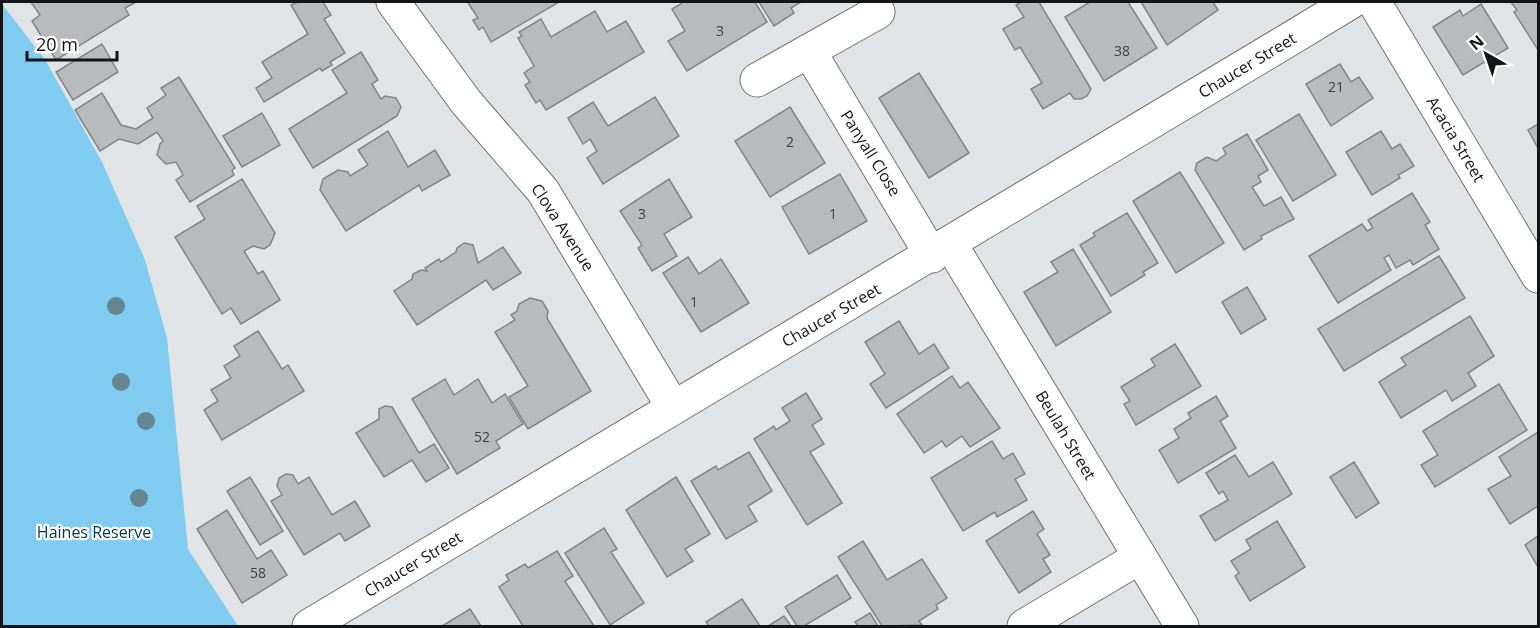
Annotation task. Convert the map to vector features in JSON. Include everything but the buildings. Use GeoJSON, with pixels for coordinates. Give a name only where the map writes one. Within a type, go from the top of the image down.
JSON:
{"type":"FeatureCollection","features":[{"type":"Feature","properties":{"kind":"street","name":"Clova Avenue"},"geometry":{"type":"LineString","coordinates":[[393,2],[466,102],[543,191],[673,406]]}},
{"type":"Feature","properties":{"kind":"street","name":"Chaucer Street"},"geometry":{"type":"LineString","coordinates":[[309,627],[673,406],[942,250],[1351,2]]}},
{"type":"Feature","properties":{"kind":"street","name":"Acacia Street"},"geometry":{"type":"LineString","coordinates":[[1374,2],[1539,276]]}},
{"type":"Feature","properties":{"kind":"street"},"geometry":{"type":"LineString","coordinates":[[757,80],[878,12]]}},
{"type":"Feature","properties":{"kind":"street","name":"Panyall Close"},"geometry":{"type":"LineString","coordinates":[[809,51],[942,250]]}},
{"type":"Feature","properties":{"kind":"street","name":"Beulah Street"},"geometry":{"type":"LineString","coordinates":[[942,250],[1140,557],[1182,627]]}},
{"type":"Feature","properties":{"kind":"street"},"geometry":{"type":"LineString","coordinates":[[1024,627],[1140,557]]}},
{"type":"Feature","properties":{"kind":"green space","name":"Haines Reserve"},"geometry":{"type":"Polygon","coordinates":[[[2,4],[46,61],[103,164],[145,260],[167,338],[188,549],[238,626],[2,626],[2,4]]]}}]}
